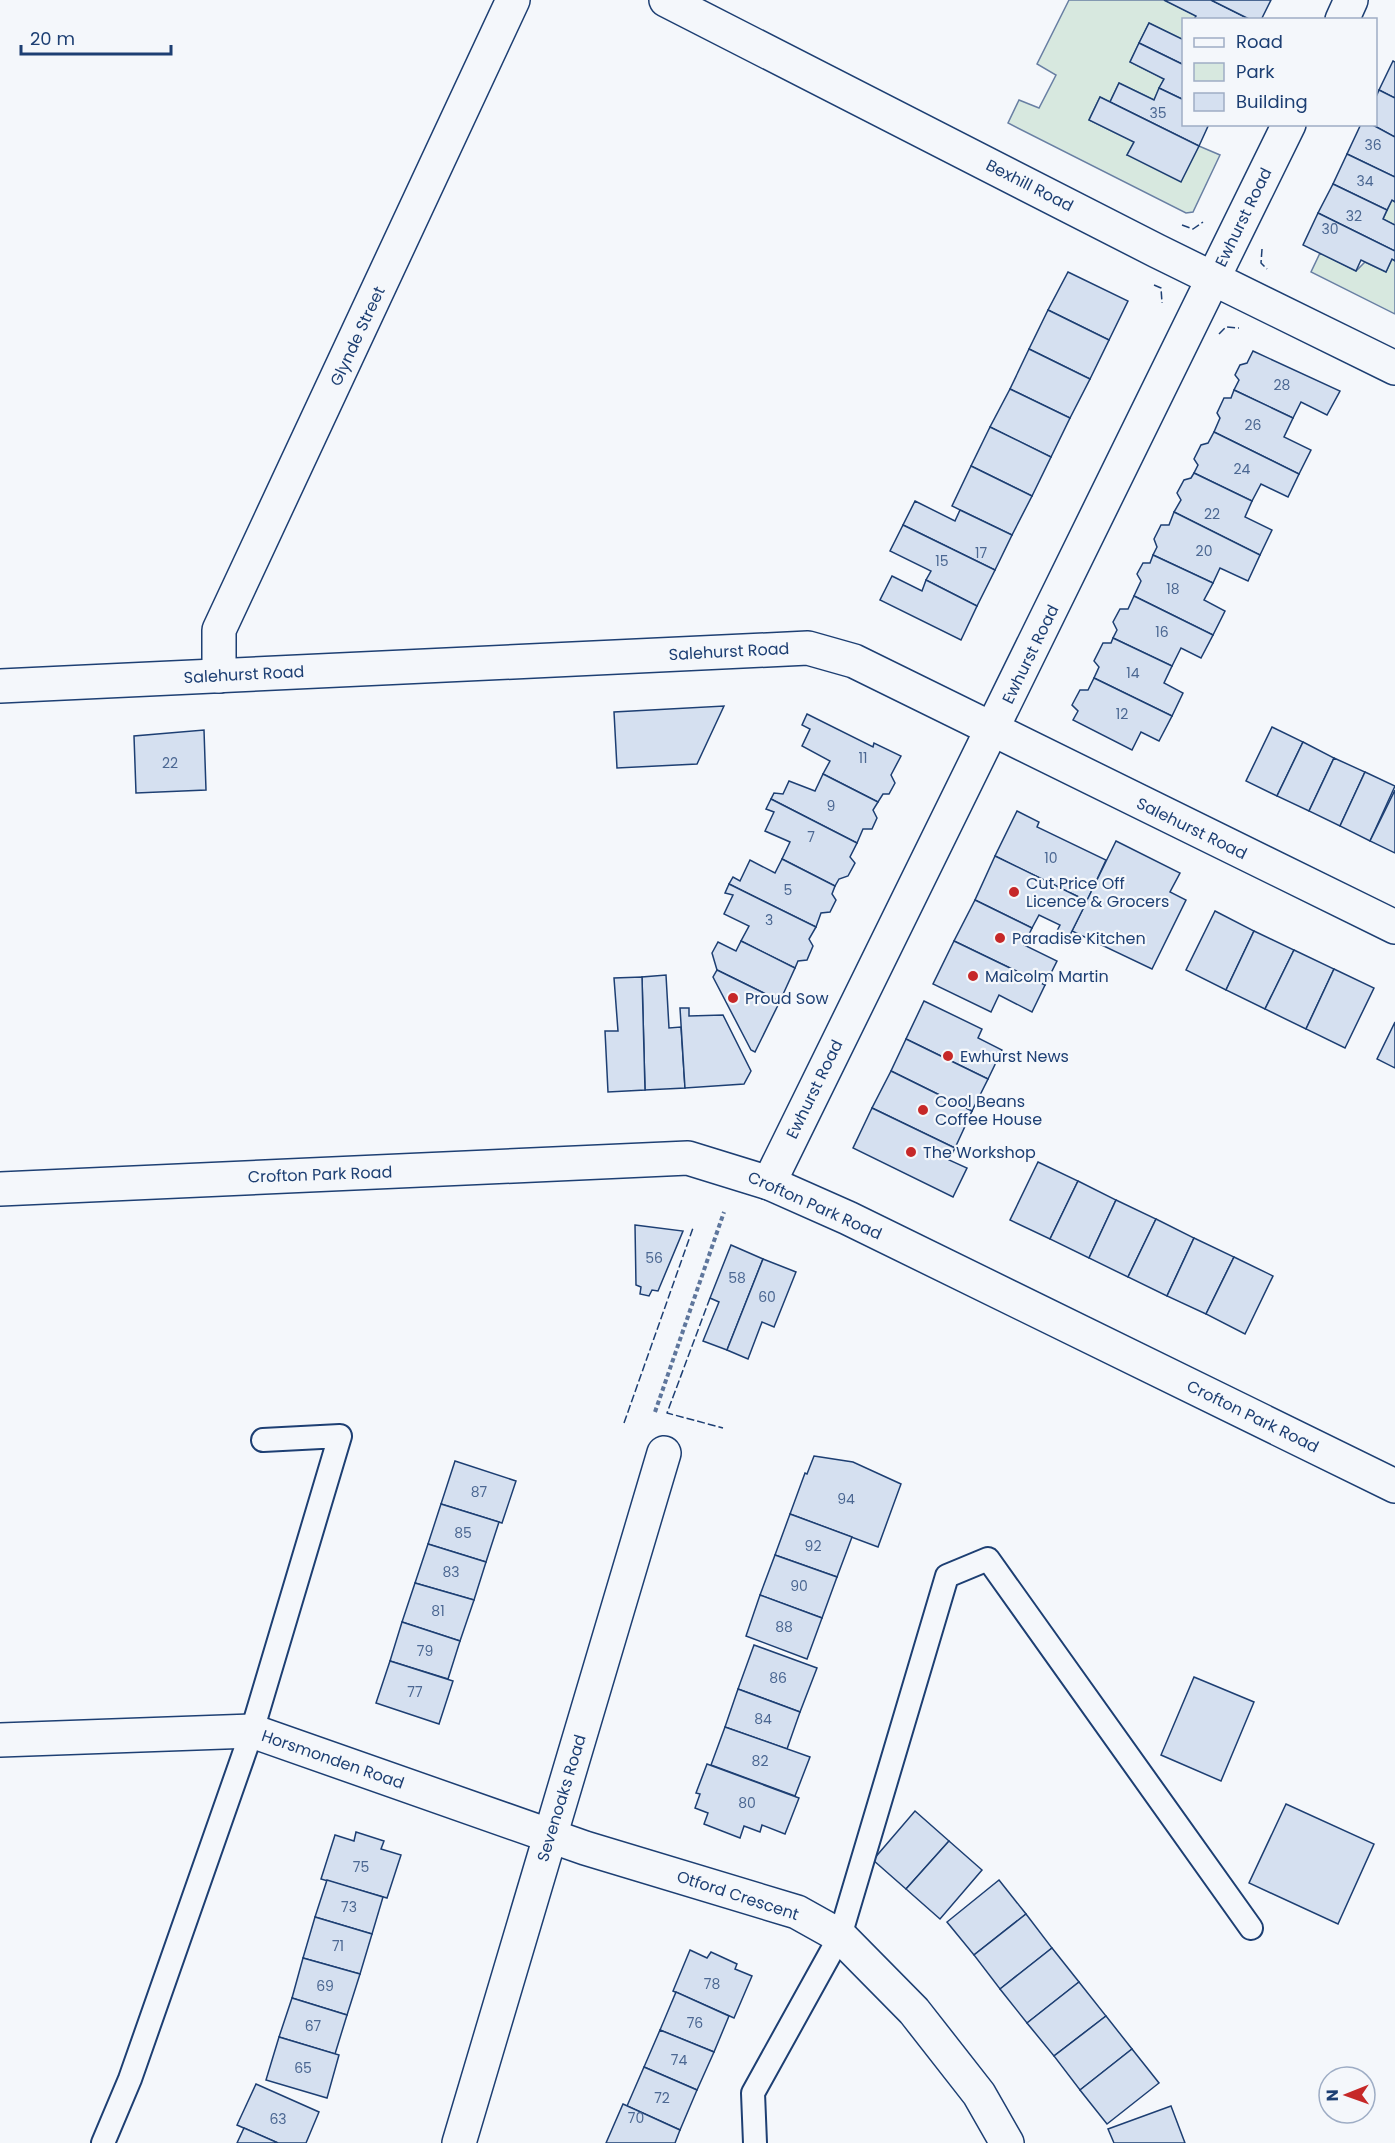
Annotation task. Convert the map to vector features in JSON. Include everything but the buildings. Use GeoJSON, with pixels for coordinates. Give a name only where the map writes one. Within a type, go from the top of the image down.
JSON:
{"type":"FeatureCollection","features":[{"type":"Feature","properties":{"kind":"street","name":"Glynde Street"},"geometry":{"type":"LineString","coordinates":[[219,676],[219,630],[513,0]]}},
{"type":"Feature","properties":{"kind":"street","name":"Bexhill Road"},"geometry":{"type":"LineString","coordinates":[[666,0],[1214,279],[1395,368]]}},
{"type":"Feature","properties":{"kind":"street"},"geometry":{"type":"LineString","coordinates":[[1343,18],[1351,0]]}},
{"type":"Feature","properties":{"kind":"street","name":"Ewhurst Road"},"geometry":{"type":"LineString","coordinates":[[754,1177],[992,730],[1288,126]]}},
{"type":"Feature","properties":{"kind":"street","name":"Salehurst Road"},"geometry":{"type":"LineString","coordinates":[[0,686],[808,648],[854,661],[1395,927]]}},
{"type":"Feature","properties":{"kind":"street","name":"Crofton Park Road"},"geometry":{"type":"LineString","coordinates":[[0,1189],[688,1158],[754,1177],[849,1218],[1395,1486]]}},
{"type":"Feature","properties":{"kind":"street","name":"Sevenoaks Road"},"geometry":{"type":"LineString","coordinates":[[459,2143],[664,1453]]}},
{"type":"Feature","properties":{"kind":"street","name":"Horsmonden Road"},"geometry":{"type":"LineString","coordinates":[[0,1740],[252,1731],[550,1836]]}},
{"type":"Feature","properties":{"kind":"street","name":"Otford Crescent"},"geometry":{"type":"LineString","coordinates":[[550,1836],[797,1912],[840,1936],[914,2011],[979,2094],[1007,2143]]}},
{"type":"Feature","properties":{"kind":"lane"},"geometry":{"type":"LineString","coordinates":[[103,2143],[130,2079],[252,1731],[340,1436],[263,1440]]}},
{"type":"Feature","properties":{"kind":"lane"},"geometry":{"type":"LineString","coordinates":[[755,2143],[753,2093],[840,1936],[947,1576],[988,1559],[1251,1928]]}},
{"type":"Feature","properties":{"kind":"path"},"geometry":{"type":"LineString","coordinates":[[653,1419],[716,1231],[754,1177]]}},
{"type":"Feature","properties":{"kind":"green space"},"geometry":{"type":"Polygon","coordinates":[[[1069,0],[1164,0],[1196,16],[1182,18],[1182,40],[1149,23],[1130,62],[1164,79],[1154,100],[1119,83],[1110,102],[1100,97],[1089,120],[1134,142],[1127,155],[1199,146],[1220,155],[1193,212],[1186,213],[1008,123],[1019,100],[1039,108],[1056,75],[1037,64],[1069,0]]]}},
{"type":"Feature","properties":{"kind":"green space"},"geometry":{"type":"Polygon","coordinates":[[[1392,200],[1395,202],[1395,225],[1383,219],[1392,200]]]}},
{"type":"Feature","properties":{"kind":"green space"},"geometry":{"type":"Polygon","coordinates":[[[1320,253],[1356,271],[1365,262],[1386,272],[1392,259],[1395,261],[1395,314],[1311,272],[1320,253]]]}},
{"type":"Feature","properties":{"kind":"fence"},"geometry":{"type":"LineString","coordinates":[[1182,225],[1193,229],[1203,222]]}},
{"type":"Feature","properties":{"kind":"fence"},"geometry":{"type":"LineString","coordinates":[[1262,249],[1261,263],[1267,269]]}},
{"type":"Feature","properties":{"kind":"fence"},"geometry":{"type":"LineString","coordinates":[[1154,285],[1161,288],[1162,303]]}},
{"type":"Feature","properties":{"kind":"fence"},"geometry":{"type":"LineString","coordinates":[[1219,334],[1226,327],[1239,328]]}},
{"type":"Feature","properties":{"kind":"fence"},"geometry":{"type":"LineString","coordinates":[[624,1423],[693,1228]]}},
{"type":"Feature","properties":{"kind":"fence"},"geometry":{"type":"LineString","coordinates":[[710,1298],[667,1413],[723,1428]]}},
{"type":"Feature","properties":{"kind":"place","name":"Cut Price Off Licence & Grocers"},"geometry":{"type":"Point","coordinates":[1014,892]}},
{"type":"Feature","properties":{"kind":"place","name":"Paradise Kitchen"},"geometry":{"type":"Point","coordinates":[1000,938]}},
{"type":"Feature","properties":{"kind":"place","name":"Malcolm Martin"},"geometry":{"type":"Point","coordinates":[973,976]}},
{"type":"Feature","properties":{"kind":"place","name":"Proud Sow"},"geometry":{"type":"Point","coordinates":[733,998]}},
{"type":"Feature","properties":{"kind":"place","name":"Ewhurst News"},"geometry":{"type":"Point","coordinates":[948,1056]}},
{"type":"Feature","properties":{"kind":"place","name":"Cool Beans Coffee House"},"geometry":{"type":"Point","coordinates":[923,1110]}},
{"type":"Feature","properties":{"kind":"place","name":"The Workshop"},"geometry":{"type":"Point","coordinates":[911,1152]}}]}
